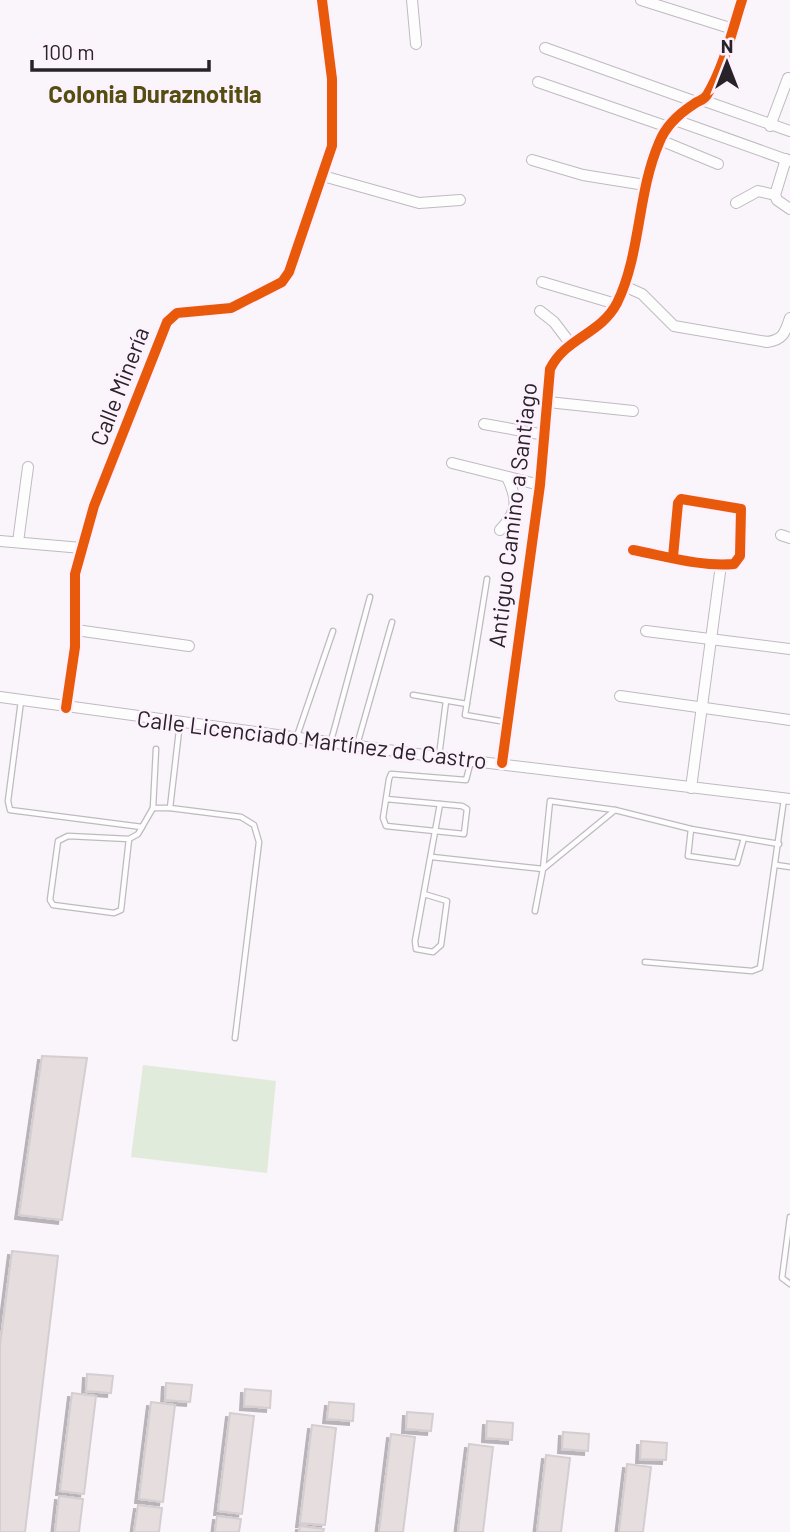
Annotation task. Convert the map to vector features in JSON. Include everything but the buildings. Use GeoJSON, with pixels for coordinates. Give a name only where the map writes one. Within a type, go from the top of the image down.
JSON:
{"type":"FeatureCollection","features":[{"type":"Feature","properties":{"kind":"street","name":"Calle Minería"},"geometry":{"type":"LineString","coordinates":[[66,708],[76,631],[73,599],[82,548],[94,506],[171,315],[231,308],[282,282],[289,272],[323,176],[333,134],[332,79],[322,0]]}},
{"type":"Feature","properties":{"kind":"street"},"geometry":{"type":"LineString","coordinates":[[412,0],[415,44]]}},
{"type":"Feature","properties":{"kind":"street"},"geometry":{"type":"LineString","coordinates":[[641,0],[733,29]]}},
{"type":"Feature","properties":{"kind":"street","name":"Antiguo Camino a Santiago"},"geometry":{"type":"LineString","coordinates":[[502,763],[540,485],[550,369],[555,358],[570,343],[599,326],[616,304],[624,286],[645,185],[660,140],[671,123],[699,101],[733,29],[742,0]]}},
{"type":"Feature","properties":{"kind":"street"},"geometry":{"type":"LineString","coordinates":[[545,48],[790,131]]}},
{"type":"Feature","properties":{"kind":"street"},"geometry":{"type":"LineString","coordinates":[[770,126],[788,78]]}},
{"type":"Feature","properties":{"kind":"street"},"geometry":{"type":"LineString","coordinates":[[538,82],[788,160],[775,195],[777,200],[790,209]]}},
{"type":"Feature","properties":{"kind":"street"},"geometry":{"type":"LineString","coordinates":[[660,140],[718,164]]}},
{"type":"Feature","properties":{"kind":"street"},"geometry":{"type":"LineString","coordinates":[[532,160],[583,175],[645,185]]}},
{"type":"Feature","properties":{"kind":"street"},"geometry":{"type":"LineString","coordinates":[[323,176],[419,202],[460,200]]}},
{"type":"Feature","properties":{"kind":"street"},"geometry":{"type":"LineString","coordinates":[[736,203],[758,191],[775,195]]}},
{"type":"Feature","properties":{"kind":"street"},"geometry":{"type":"LineString","coordinates":[[542,282],[616,304]]}},
{"type":"Feature","properties":{"kind":"street"},"geometry":{"type":"LineString","coordinates":[[624,286],[642,294],[674,326],[766,342],[777,341],[785,335],[790,318]]}},
{"type":"Feature","properties":{"kind":"street"},"geometry":{"type":"LineString","coordinates":[[540,311],[554,322],[570,343]]}},
{"type":"Feature","properties":{"kind":"street"},"geometry":{"type":"LineString","coordinates":[[548,402],[633,411]]}},
{"type":"Feature","properties":{"kind":"street"},"geometry":{"type":"LineString","coordinates":[[485,424],[545,435]]}},
{"type":"Feature","properties":{"kind":"street"},"geometry":{"type":"LineString","coordinates":[[452,463],[540,485]]}},
{"type":"Feature","properties":{"kind":"street"},"geometry":{"type":"LineString","coordinates":[[19,542],[28,467]]}},
{"type":"Feature","properties":{"kind":"street"},"geometry":{"type":"LineString","coordinates":[[500,530],[513,516],[516,505],[507,477]]}},
{"type":"Feature","properties":{"kind":"street"},"geometry":{"type":"LineString","coordinates":[[633,550],[673,557],[721,565],[738,561],[741,509],[681,499],[678,503],[673,557]]}},
{"type":"Feature","properties":{"kind":"street"},"geometry":{"type":"LineString","coordinates":[[0,541],[82,548]]}},
{"type":"Feature","properties":{"kind":"street"},"geometry":{"type":"LineString","coordinates":[[691,788],[704,708],[721,565]]}},
{"type":"Feature","properties":{"kind":"street"},"geometry":{"type":"LineString","coordinates":[[76,631],[189,646]]}},
{"type":"Feature","properties":{"kind":"street"},"geometry":{"type":"LineString","coordinates":[[646,631],[790,649]]}},
{"type":"Feature","properties":{"kind":"street"},"geometry":{"type":"LineString","coordinates":[[620,696],[790,720]]}},
{"type":"Feature","properties":{"kind":"street","name":"Calle Licenciado Martínez de Castro"},"geometry":{"type":"LineString","coordinates":[[0,697],[439,757],[787,799]]}},
{"type":"Feature","properties":{"kind":"lane"},"geometry":{"type":"LineString","coordinates":[[487,579],[465,715],[506,722]]}},
{"type":"Feature","properties":{"kind":"lane"},"geometry":{"type":"LineString","coordinates":[[331,742],[370,597]]}},
{"type":"Feature","properties":{"kind":"lane"},"geometry":{"type":"LineString","coordinates":[[357,746],[392,622]]}},
{"type":"Feature","properties":{"kind":"lane"},"geometry":{"type":"LineString","coordinates":[[297,737],[333,631]]}},
{"type":"Feature","properties":{"kind":"lane"},"geometry":{"type":"LineString","coordinates":[[413,695],[467,704]]}},
{"type":"Feature","properties":{"kind":"lane"},"geometry":{"type":"LineString","coordinates":[[21,701],[8,801],[10,810],[143,828]]}},
{"type":"Feature","properties":{"kind":"lane"},"geometry":{"type":"LineString","coordinates":[[439,757],[446,701]]}},
{"type":"Feature","properties":{"kind":"lane"},"geometry":{"type":"LineString","coordinates":[[170,808],[180,721]]}},
{"type":"Feature","properties":{"kind":"lane"},"geometry":{"type":"LineString","coordinates":[[130,839],[68,836],[58,841],[50,900],[53,905],[114,913],[121,910],[130,839],[143,828],[153,808],[156,749]]}},
{"type":"Feature","properties":{"kind":"lane"},"geometry":{"type":"LineString","coordinates":[[386,799],[467,809],[466,830],[458,836],[386,826],[383,818],[386,799],[391,774],[466,780],[471,760]]}},
{"type":"Feature","properties":{"kind":"lane"},"geometry":{"type":"LineString","coordinates":[[645,962],[752,971],[760,968],[787,799]]}},
{"type":"Feature","properties":{"kind":"lane"},"geometry":{"type":"LineString","coordinates":[[535,911],[543,869],[550,801],[615,810],[691,829],[779,844]]}},
{"type":"Feature","properties":{"kind":"lane"},"geometry":{"type":"LineString","coordinates":[[424,894],[447,901],[441,945],[433,952],[415,949],[424,894],[432,857],[440,804]]}},
{"type":"Feature","properties":{"kind":"lane"},"geometry":{"type":"LineString","coordinates":[[153,808],[242,817],[254,825],[259,842],[235,1038]]}},
{"type":"Feature","properties":{"kind":"lane"},"geometry":{"type":"LineString","coordinates":[[432,857],[543,869],[615,810]]}},
{"type":"Feature","properties":{"kind":"lane"},"geometry":{"type":"LineString","coordinates":[[691,829],[688,856],[737,863],[744,838]]}},
{"type":"Feature","properties":{"kind":"lane"},"geometry":{"type":"LineString","coordinates":[[776,865],[790,867]]}},
{"type":"Feature","properties":{"kind":"lane"},"geometry":{"type":"LineString","coordinates":[[790,1217],[782,1278],[790,1284]]}},
{"type":"Feature","properties":{"kind":"green space"},"geometry":{"type":"Polygon","coordinates":[[[143,1065],[276,1081],[267,1173],[131,1157],[143,1065]]]}},
{"type":"Feature","properties":{"kind":"cycle path"},"geometry":{"type":"LineString","coordinates":[[66,708],[75,647],[75,574],[94,506],[167,322],[177,313],[231,308],[282,282],[289,272],[332,146],[332,79],[322,0]]}},
{"type":"Feature","properties":{"kind":"cycle path"},"geometry":{"type":"LineString","coordinates":[[502,763],[540,485],[550,369],[565,350],[602,322],[617,303],[631,265],[647,183],[659,143],[674,121],[707,95],[723,61],[742,0]]}},
{"type":"Feature","properties":{"kind":"cycle path"},"geometry":{"type":"LineString","coordinates":[[633,550],[696,562],[734,564],[740,556],[741,509],[681,499],[678,503],[673,557]]}},
{"type":"Feature","properties":{"kind":"district","name":"Colonia Duraznotitla"},"geometry":{"type":"Point","coordinates":[155,93]}}]}
